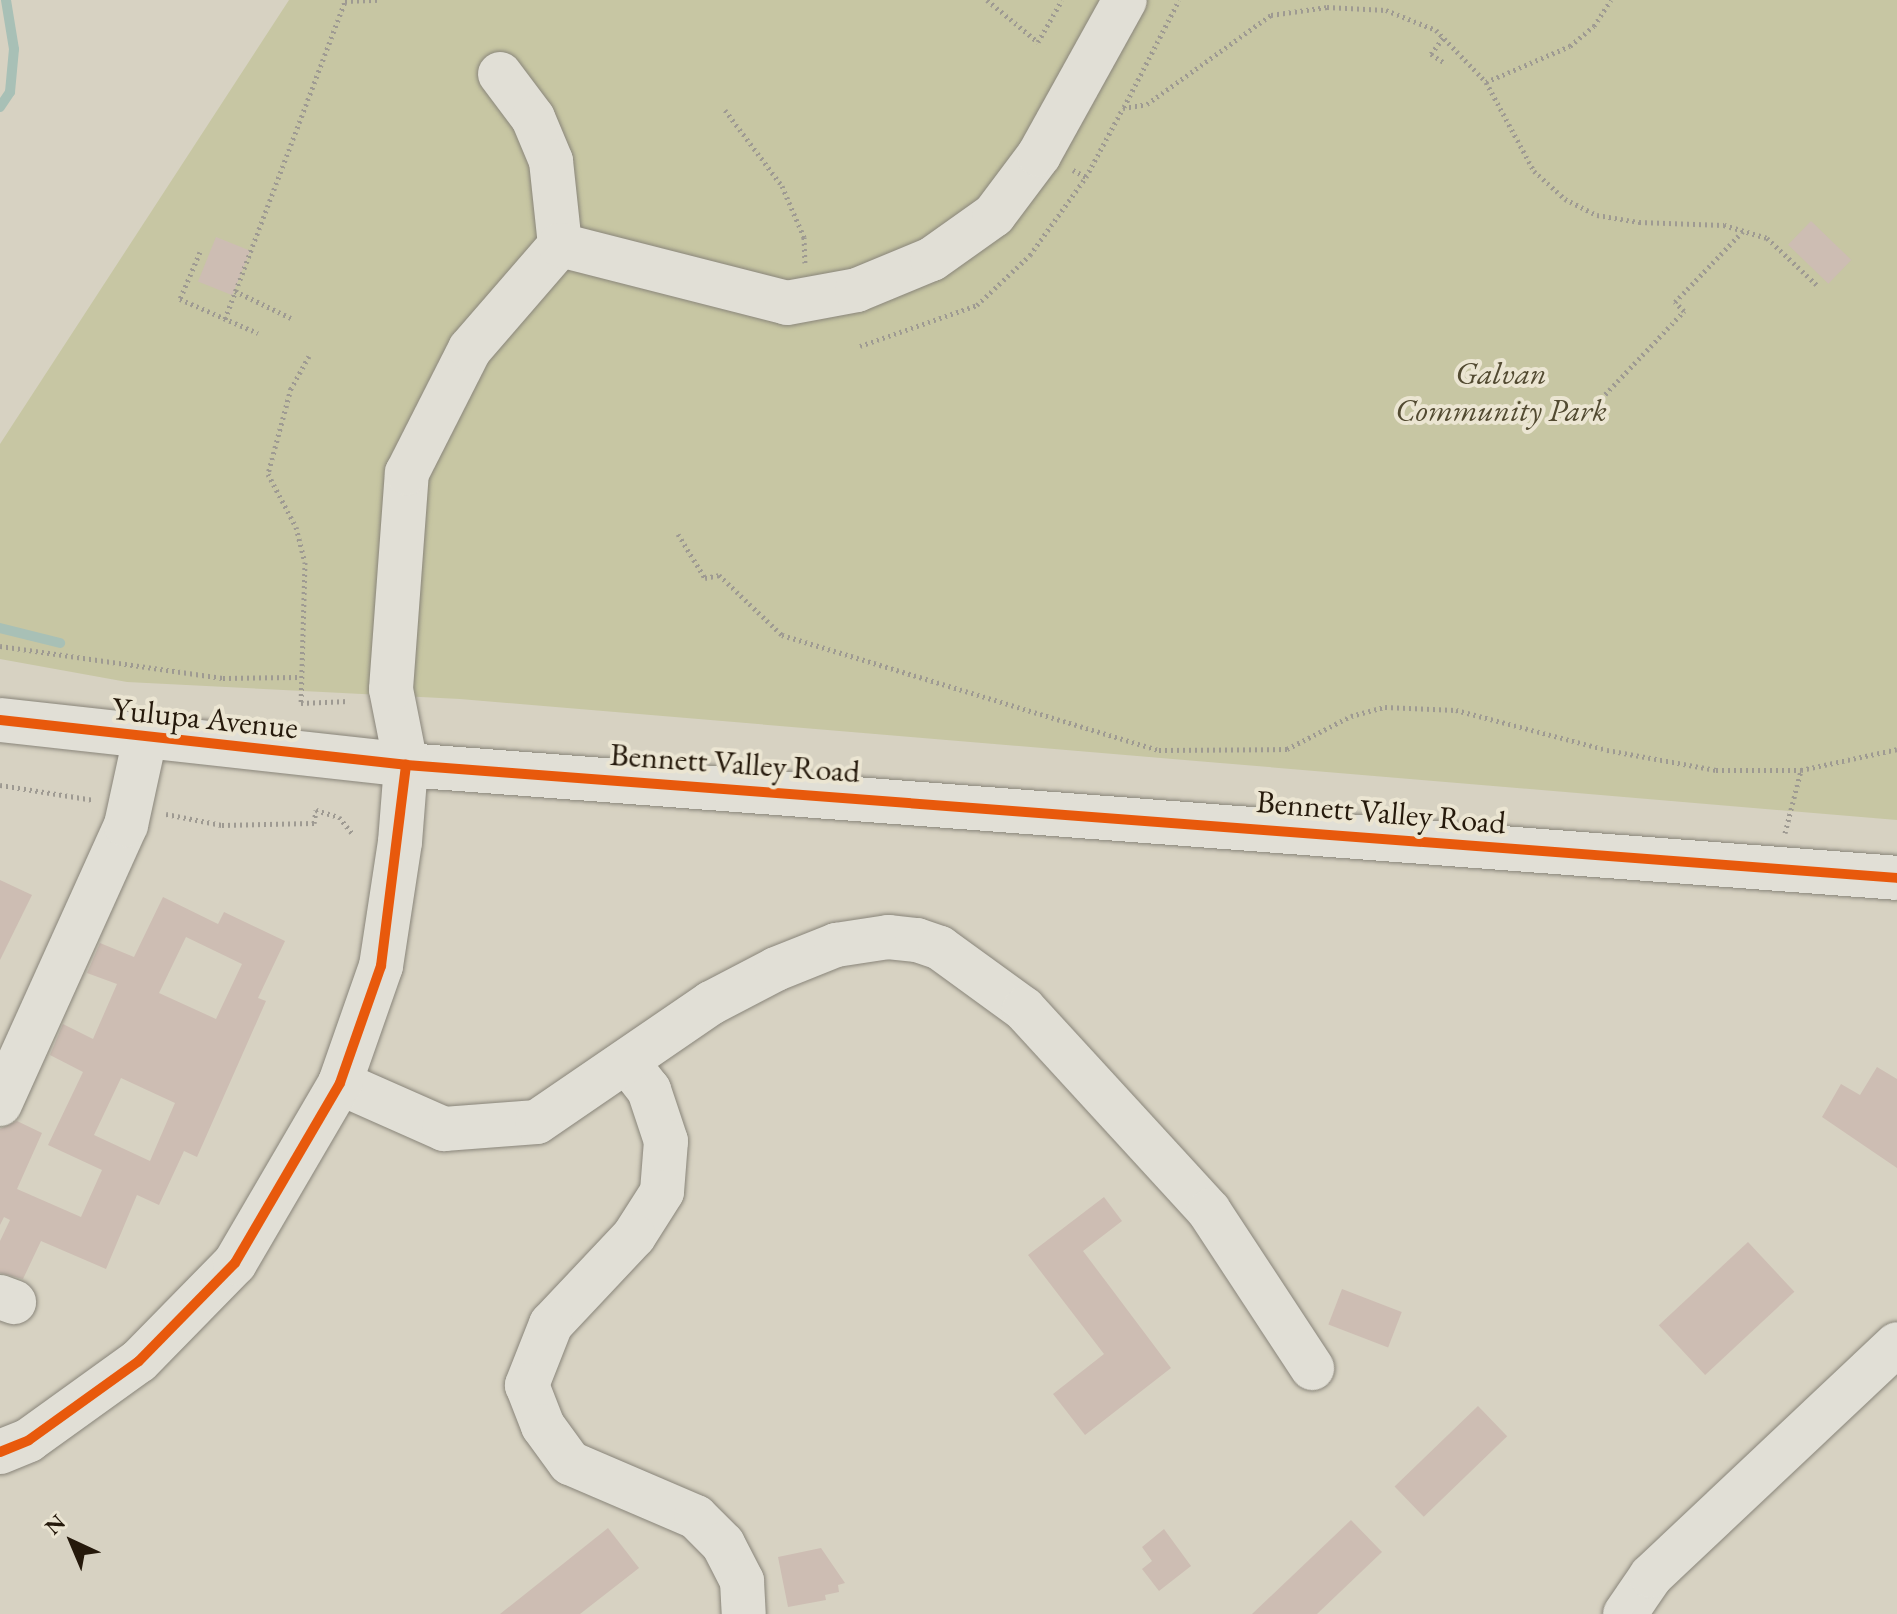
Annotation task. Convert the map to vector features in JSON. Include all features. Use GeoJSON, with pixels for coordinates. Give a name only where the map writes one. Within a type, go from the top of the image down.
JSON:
{"type":"FeatureCollection","features":[{"type":"Feature","properties":{"kind":"street"},"geometry":{"type":"LineString","coordinates":[[560,245],[787,303],[857,290],[932,259],[994,215],[1039,155],[1125,0]]}},
{"type":"Feature","properties":{"kind":"street"},"geometry":{"type":"LineString","coordinates":[[0,1452],[29,1440],[139,1361],[235,1263],[340,1083],[381,966],[406,765],[391,689],[407,473],[470,349],[560,245],[551,161],[533,118],[500,74]]}},
{"type":"Feature","properties":{"kind":"street","name":"Yulupa Avenue"},"geometry":{"type":"LineString","coordinates":[[0,720],[406,765]]}},
{"type":"Feature","properties":{"kind":"street"},"geometry":{"type":"LineString","coordinates":[[0,1104],[130,807],[145,738]]}},
{"type":"Feature","properties":{"kind":"street","name":"Bennett Valley Road"},"geometry":{"type":"LineString","coordinates":[[406,765],[1897,878]]}},
{"type":"Feature","properties":{"kind":"street"},"geometry":{"type":"LineString","coordinates":[[340,1083],[444,1129],[537,1122],[711,1003],[836,945],[888,937],[940,948],[1024,1009],[1209,1211],[1312,1368]]}},
{"type":"Feature","properties":{"kind":"street"},"geometry":{"type":"LineString","coordinates":[[627,1062],[649,1090],[666,1141],[662,1192],[634,1236],[551,1324],[527,1385],[543,1426],[570,1463],[696,1517],[723,1544],[742,1581],[744,1614]]}},
{"type":"Feature","properties":{"kind":"street"},"geometry":{"type":"LineString","coordinates":[[1625,1614],[1651,1576],[1897,1344]]}},
{"type":"Feature","properties":{"kind":"path"},"geometry":{"type":"LineString","coordinates":[[225,319],[345,1],[380,0]]}},
{"type":"Feature","properties":{"kind":"path"},"geometry":{"type":"LineString","coordinates":[[987,0],[1038,42],[1062,0]]}},
{"type":"Feature","properties":{"kind":"path"},"geometry":{"type":"LineString","coordinates":[[860,346],[977,305],[1030,255],[1086,177],[1179,0]]}},
{"type":"Feature","properties":{"kind":"path"},"geometry":{"type":"LineString","coordinates":[[1486,82],[1570,46],[1594,26],[1611,0]]}},
{"type":"Feature","properties":{"kind":"path"},"geometry":{"type":"LineString","coordinates":[[1123,108],[1147,104],[1271,15],[1328,4],[1386,10],[1443,38],[1486,82],[1534,171],[1565,199],[1597,215],[1625,220],[1724,225],[1767,238],[1818,286]]}},
{"type":"Feature","properties":{"kind":"path"},"geometry":{"type":"LineString","coordinates":[[1443,38],[1431,54],[1445,63]]}},
{"type":"Feature","properties":{"kind":"path"},"geometry":{"type":"LineString","coordinates":[[725,110],[753,140],[782,186],[804,237],[806,270],[787,303]]}},
{"type":"Feature","properties":{"kind":"path"},"geometry":{"type":"LineString","coordinates":[[1039,155],[1086,177]]}},
{"type":"Feature","properties":{"kind":"path"},"geometry":{"type":"LineString","coordinates":[[1597,403],[1684,311],[1675,302],[1743,231]]}},
{"type":"Feature","properties":{"kind":"path"},"geometry":{"type":"LineString","coordinates":[[200,252],[180,299],[258,333]]}},
{"type":"Feature","properties":{"kind":"path"},"geometry":{"type":"LineString","coordinates":[[235,291],[291,318]]}},
{"type":"Feature","properties":{"kind":"path"},"geometry":{"type":"LineString","coordinates":[[309,356],[291,388],[268,474],[296,527],[305,562],[301,703],[349,701]]}},
{"type":"Feature","properties":{"kind":"path"},"geometry":{"type":"LineString","coordinates":[[678,534],[705,578],[719,575],[782,635],[1159,750],[1287,749],[1351,716],[1385,707],[1456,710],[1594,747],[1716,770],[1801,770],[1897,749]]}},
{"type":"Feature","properties":{"kind":"path"},"geometry":{"type":"LineString","coordinates":[[0,646],[223,678],[300,677]]}},
{"type":"Feature","properties":{"kind":"path"},"geometry":{"type":"LineString","coordinates":[[1777,869],[1801,770]]}},
{"type":"Feature","properties":{"kind":"path"},"geometry":{"type":"LineString","coordinates":[[0,785],[222,825],[314,823],[316,810],[339,817],[352,833]]}},
{"type":"Feature","properties":{"kind":"green space","name":"Galvan Community Park"},"geometry":{"type":"Polygon","coordinates":[[[289,0],[1897,0],[1897,820],[460,699],[127,682],[0,659],[0,444],[289,0]]]}},
{"type":"Feature","properties":{"kind":"building"},"geometry":{"type":"Polygon","coordinates":[[[1811,221],[1851,260],[1828,284],[1788,245],[1811,221]]]}},
{"type":"Feature","properties":{"kind":"building"},"geometry":{"type":"Polygon","coordinates":[[[216,237],[250,251],[232,295],[198,282],[216,237]]]}},
{"type":"Feature","properties":{"kind":"building"},"geometry":{"type":"Polygon","coordinates":[[[0,880],[32,895],[0,960],[0,880]]]}},
{"type":"Feature","properties":{"kind":"building"},"geometry":{"type":"Polygon","coordinates":[[[163,897],[218,924],[224,912],[285,941],[258,998],[266,1001],[197,1157],[184,1151],[159,1205],[137,1195],[106,1269],[41,1241],[23,1279],[0,1273],[0,1241],[10,1220],[4,1217],[0,1225],[0,1129],[17,1121],[42,1133],[17,1189],[81,1217],[102,1170],[48,1145],[83,1072],[50,1055],[63,1024],[93,1039],[117,984],[87,973],[100,943],[134,957],[163,897]],[[186,937],[159,993],[216,1019],[242,964],[186,937]],[[121,1078],[94,1135],[150,1161],[175,1103],[121,1078]]]}},
{"type":"Feature","properties":{"kind":"building"},"geometry":{"type":"Polygon","coordinates":[[[1877,1067],[1897,1079],[1897,1168],[1822,1117],[1841,1084],[1860,1095],[1877,1067]]]}},
{"type":"Feature","properties":{"kind":"building"},"geometry":{"type":"Polygon","coordinates":[[[1104,1197],[1122,1221],[1083,1251],[1171,1368],[1085,1435],[1053,1394],[1104,1354],[1028,1255],[1104,1197]]]}},
{"type":"Feature","properties":{"kind":"building"},"geometry":{"type":"Polygon","coordinates":[[[1748,1242],[1794,1292],[1705,1375],[1659,1325],[1748,1242]]]}},
{"type":"Feature","properties":{"kind":"building"},"geometry":{"type":"Polygon","coordinates":[[[1342,1289],[1402,1312],[1388,1347],[1328,1324],[1342,1289]]]}},
{"type":"Feature","properties":{"kind":"building"},"geometry":{"type":"Polygon","coordinates":[[[1478,1406],[1507,1436],[1424,1517],[1395,1487],[1478,1406]]]}},
{"type":"Feature","properties":{"kind":"building"},"geometry":{"type":"Polygon","coordinates":[[[1351,1520],[1382,1552],[1317,1614],[1252,1614],[1351,1520]]]}},
{"type":"Feature","properties":{"kind":"building"},"geometry":{"type":"Polygon","coordinates":[[[608,1528],[639,1568],[580,1614],[500,1614],[608,1528]]]}},
{"type":"Feature","properties":{"kind":"building"},"geometry":{"type":"Polygon","coordinates":[[[1164,1529],[1191,1566],[1159,1591],[1142,1569],[1152,1561],[1142,1547],[1164,1529]]]}},
{"type":"Feature","properties":{"kind":"building"},"geometry":{"type":"Polygon","coordinates":[[[821,1548],[845,1583],[838,1585],[839,1592],[825,1595],[826,1600],[788,1607],[778,1557],[821,1548]]]}},
{"type":"Feature","properties":{"kind":"waterway"},"geometry":{"type":"LineString","coordinates":[[0,107],[10,92],[14,49],[6,0]]}},
{"type":"Feature","properties":{"kind":"waterway"},"geometry":{"type":"LineString","coordinates":[[0,628],[60,643]]}},
{"type":"Feature","properties":{"kind":"cycle path"},"geometry":{"type":"LineString","coordinates":[[0,720],[406,765],[1897,878]]}},
{"type":"Feature","properties":{"kind":"cycle path"},"geometry":{"type":"LineString","coordinates":[[0,1452],[29,1440],[139,1361],[235,1263],[340,1083],[381,966],[406,765]]}}]}
